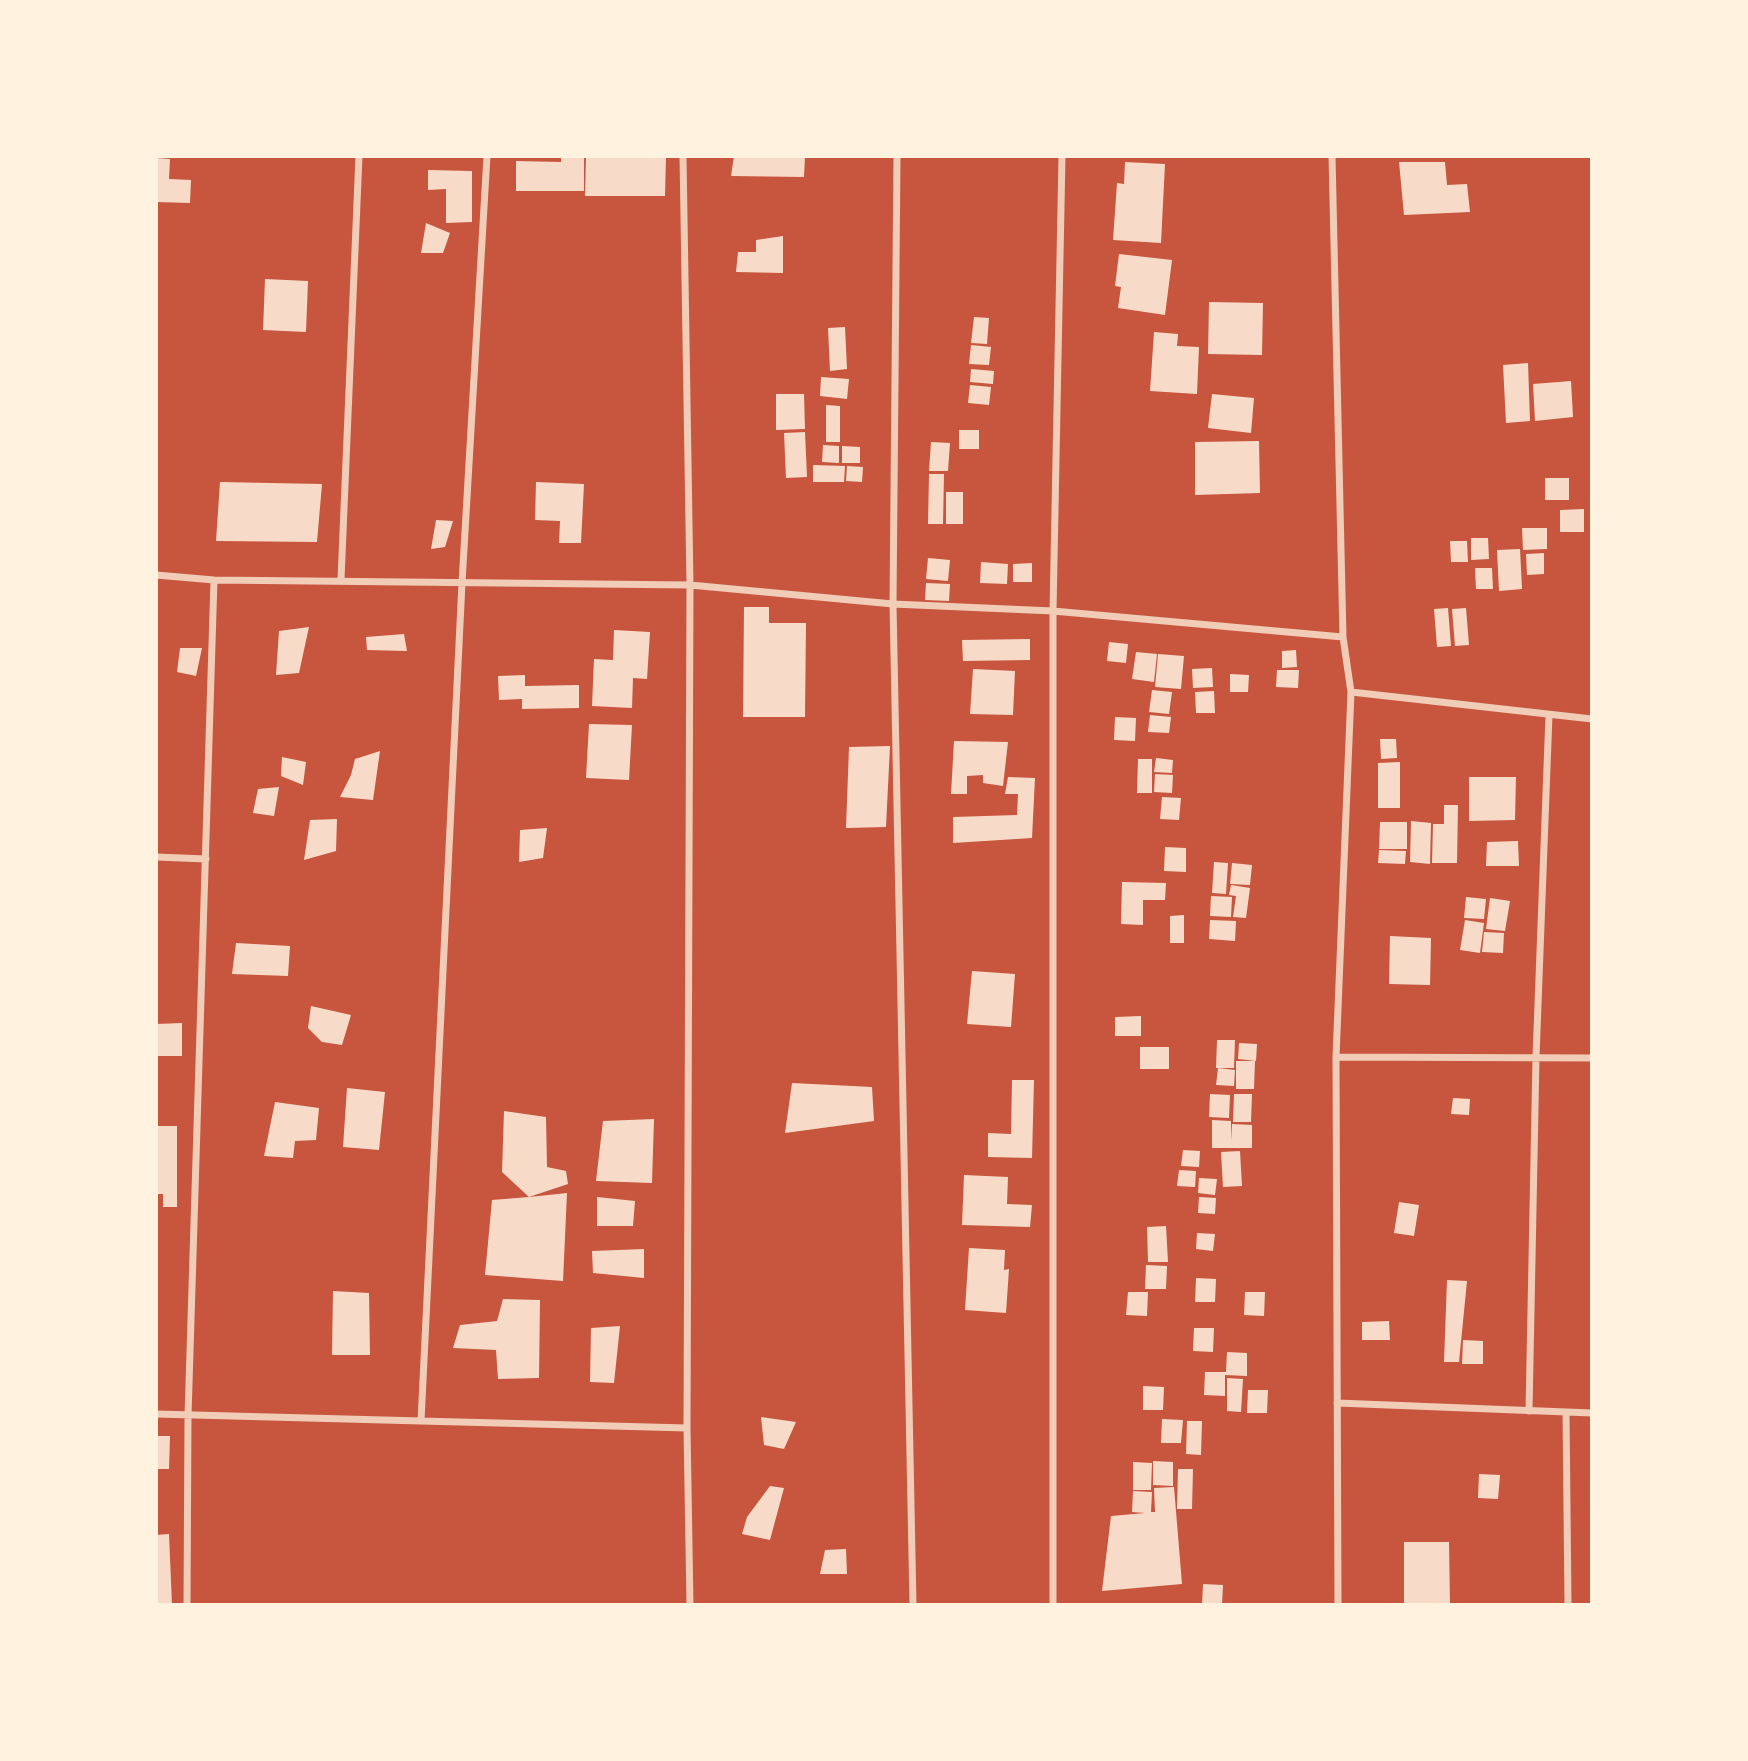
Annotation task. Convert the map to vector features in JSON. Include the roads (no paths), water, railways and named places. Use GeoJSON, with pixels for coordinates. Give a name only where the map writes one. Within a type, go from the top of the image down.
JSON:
{"type":"FeatureCollection","features":[{"type":"Feature","properties":{"kind":"street"},"geometry":{"type":"LineString","coordinates":[[341,579],[359,156]]}},
{"type":"Feature","properties":{"kind":"street"},"geometry":{"type":"LineString","coordinates":[[421,1421],[462,583],[487,156]]}},
{"type":"Feature","properties":{"kind":"street"},"geometry":{"type":"LineString","coordinates":[[683,156],[690,585],[687,1428],[690,1605]]}},
{"type":"Feature","properties":{"kind":"street"},"geometry":{"type":"LineString","coordinates":[[897,156],[893,604],[913,1605]]}},
{"type":"Feature","properties":{"kind":"street"},"geometry":{"type":"LineString","coordinates":[[1053,1605],[1053,611],[1062,156]]}},
{"type":"Feature","properties":{"kind":"street"},"geometry":{"type":"LineString","coordinates":[[1332,156],[1343,637],[1351,692],[1336,1057],[1338,1605]]}},
{"type":"Feature","properties":{"kind":"street"},"geometry":{"type":"LineString","coordinates":[[156,575],[214,580],[341,579],[690,585],[893,604],[1053,611],[1343,637]]}},
{"type":"Feature","properties":{"kind":"street"},"geometry":{"type":"LineString","coordinates":[[187,1605],[188,1416],[214,580]]}},
{"type":"Feature","properties":{"kind":"street"},"geometry":{"type":"LineString","coordinates":[[1351,692],[1592,719]]}},
{"type":"Feature","properties":{"kind":"street"},"geometry":{"type":"LineString","coordinates":[[1529,1411],[1536,1057],[1549,715]]}},
{"type":"Feature","properties":{"kind":"street"},"geometry":{"type":"LineString","coordinates":[[156,857],[206,859]]}},
{"type":"Feature","properties":{"kind":"street"},"geometry":{"type":"LineString","coordinates":[[1336,1057],[1592,1058]]}},
{"type":"Feature","properties":{"kind":"street"},"geometry":{"type":"LineString","coordinates":[[1338,1403],[1592,1413]]}},
{"type":"Feature","properties":{"kind":"street"},"geometry":{"type":"LineString","coordinates":[[1566,1412],[1568,1605]]}},
{"type":"Feature","properties":{"kind":"street"},"geometry":{"type":"LineString","coordinates":[[156,1414],[687,1428]]}}]}
